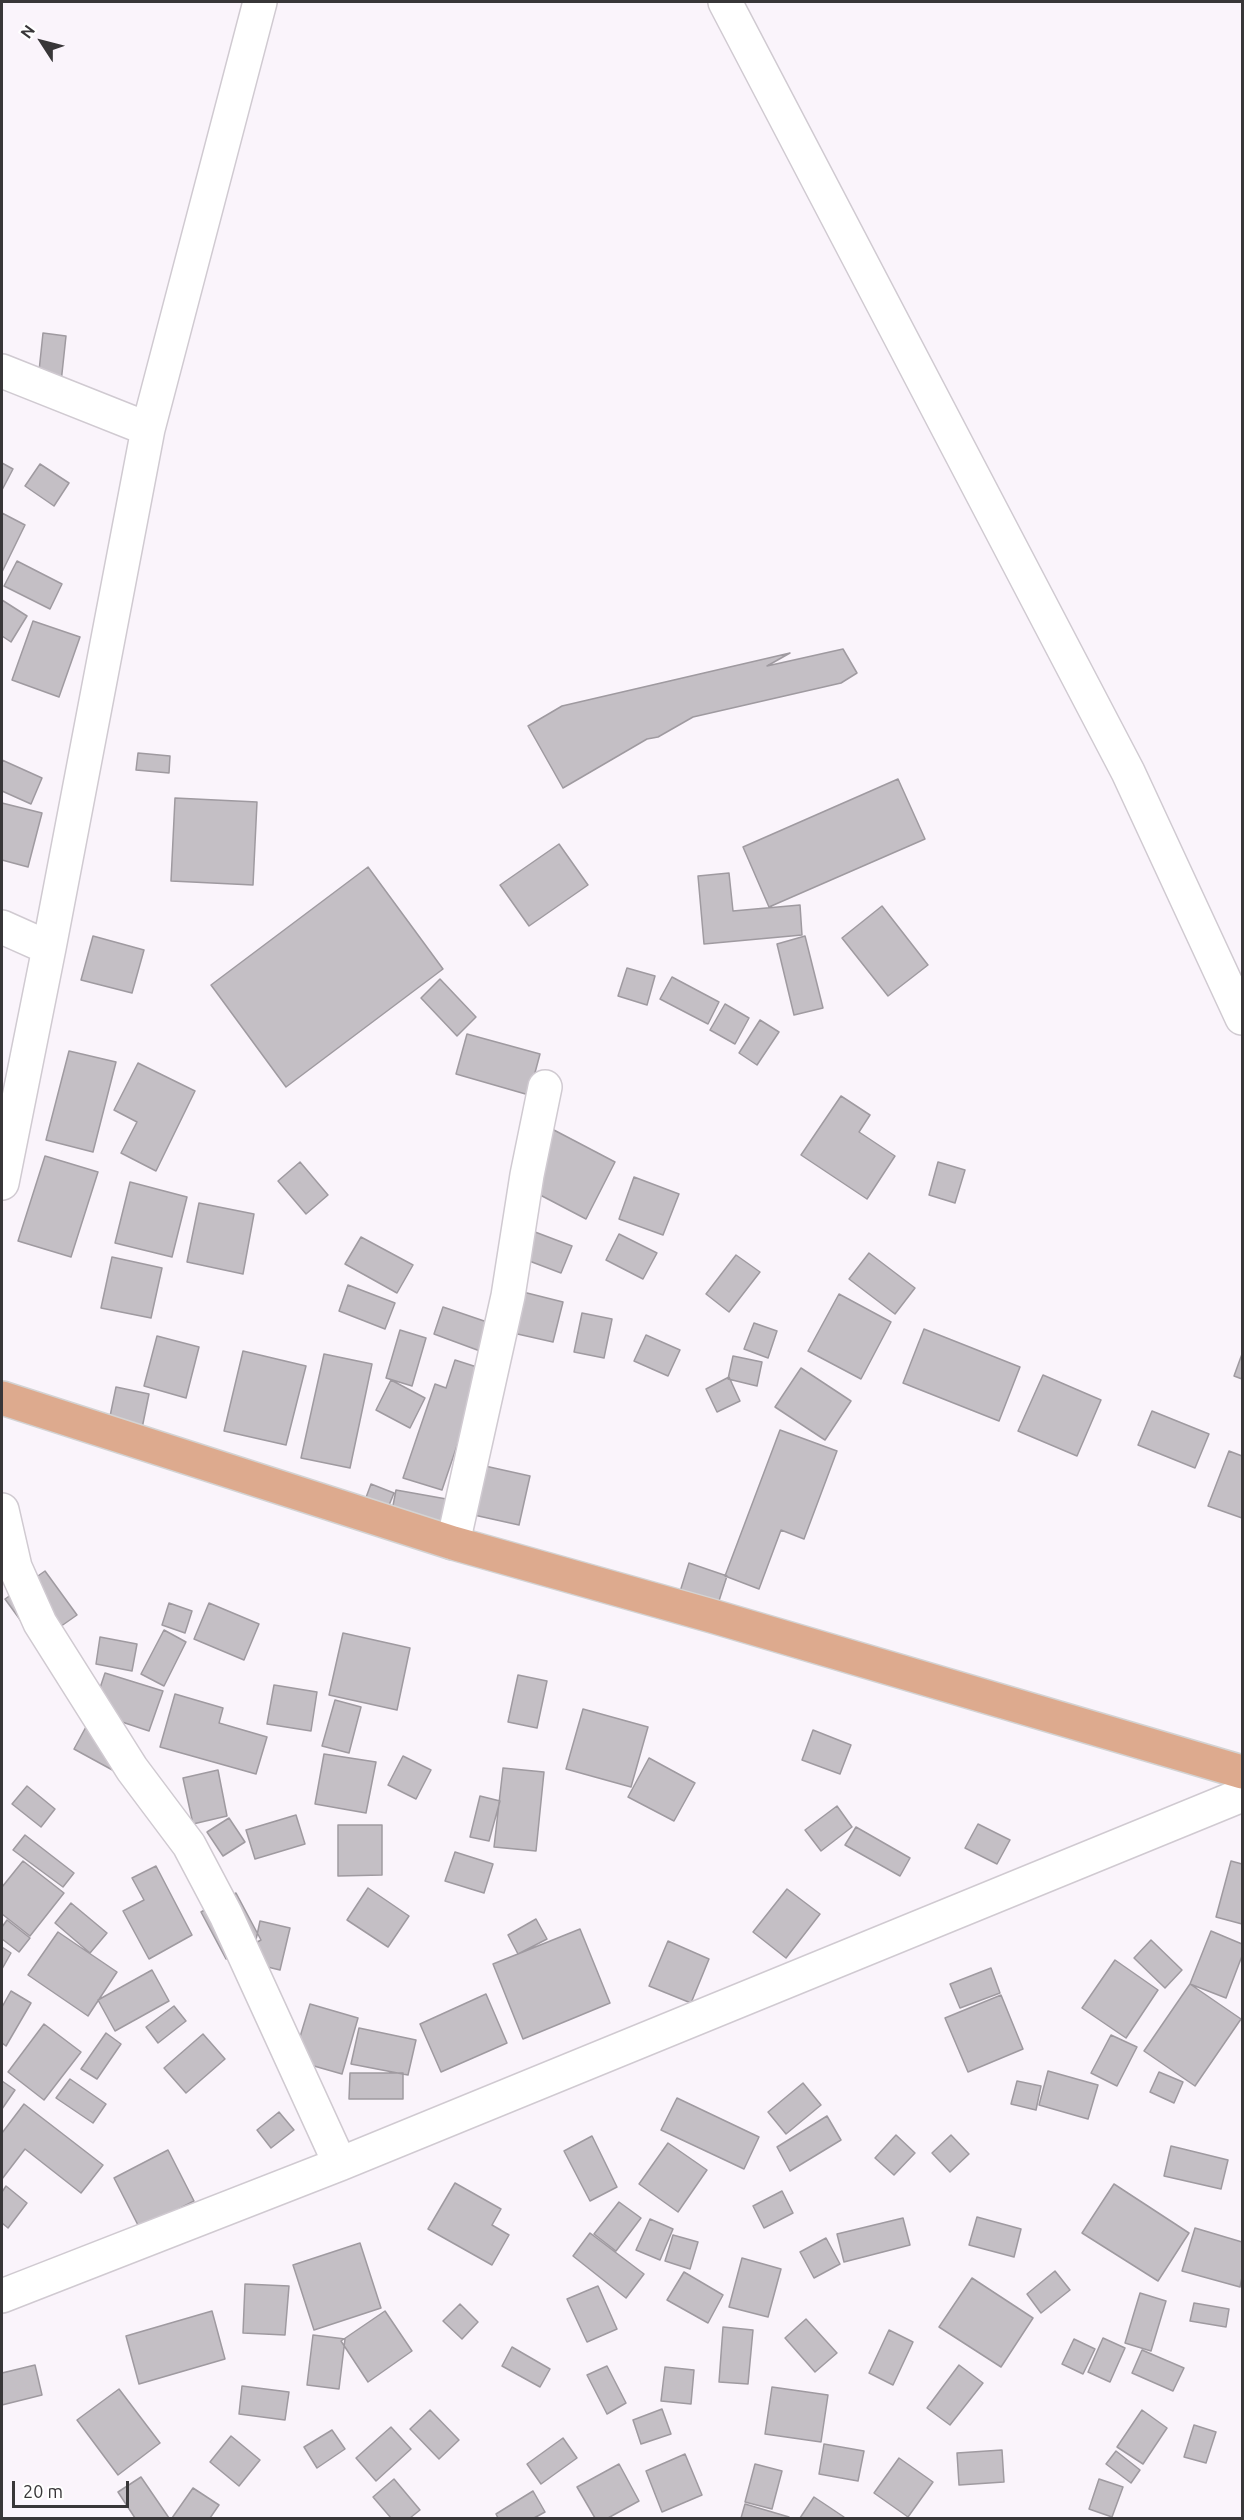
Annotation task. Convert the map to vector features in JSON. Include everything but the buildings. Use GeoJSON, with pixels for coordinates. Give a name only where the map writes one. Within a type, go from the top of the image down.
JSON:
{"type":"FeatureCollection","features":[{"type":"Feature","properties":{"kind":"main road"},"geometry":{"type":"LineString","coordinates":[[2,1398],[453,1543],[712,1616],[1242,1772]]}},
{"type":"Feature","properties":{"kind":"street"},"geometry":{"type":"LineString","coordinates":[[2,1183],[148,429],[260,2]]}},
{"type":"Feature","properties":{"kind":"street"},"geometry":{"type":"LineString","coordinates":[[725,2],[1128,772],[1242,1018]]}},
{"type":"Feature","properties":{"kind":"street"},"geometry":{"type":"LineString","coordinates":[[2,371],[148,429]]}},
{"type":"Feature","properties":{"kind":"street"},"geometry":{"type":"LineString","coordinates":[[2,927],[49,948]]}},
{"type":"Feature","properties":{"kind":"street"},"geometry":{"type":"LineString","coordinates":[[453,1543],[508,1296],[527,1175],[545,1087]]}},
{"type":"Feature","properties":{"kind":"street"},"geometry":{"type":"LineString","coordinates":[[2,1510],[15,1567],[40,1623],[132,1769],[189,1845],[226,1915],[340,2164]]}},
{"type":"Feature","properties":{"kind":"street"},"geometry":{"type":"LineString","coordinates":[[2,2296],[340,2164],[1242,1795]]}}]}
